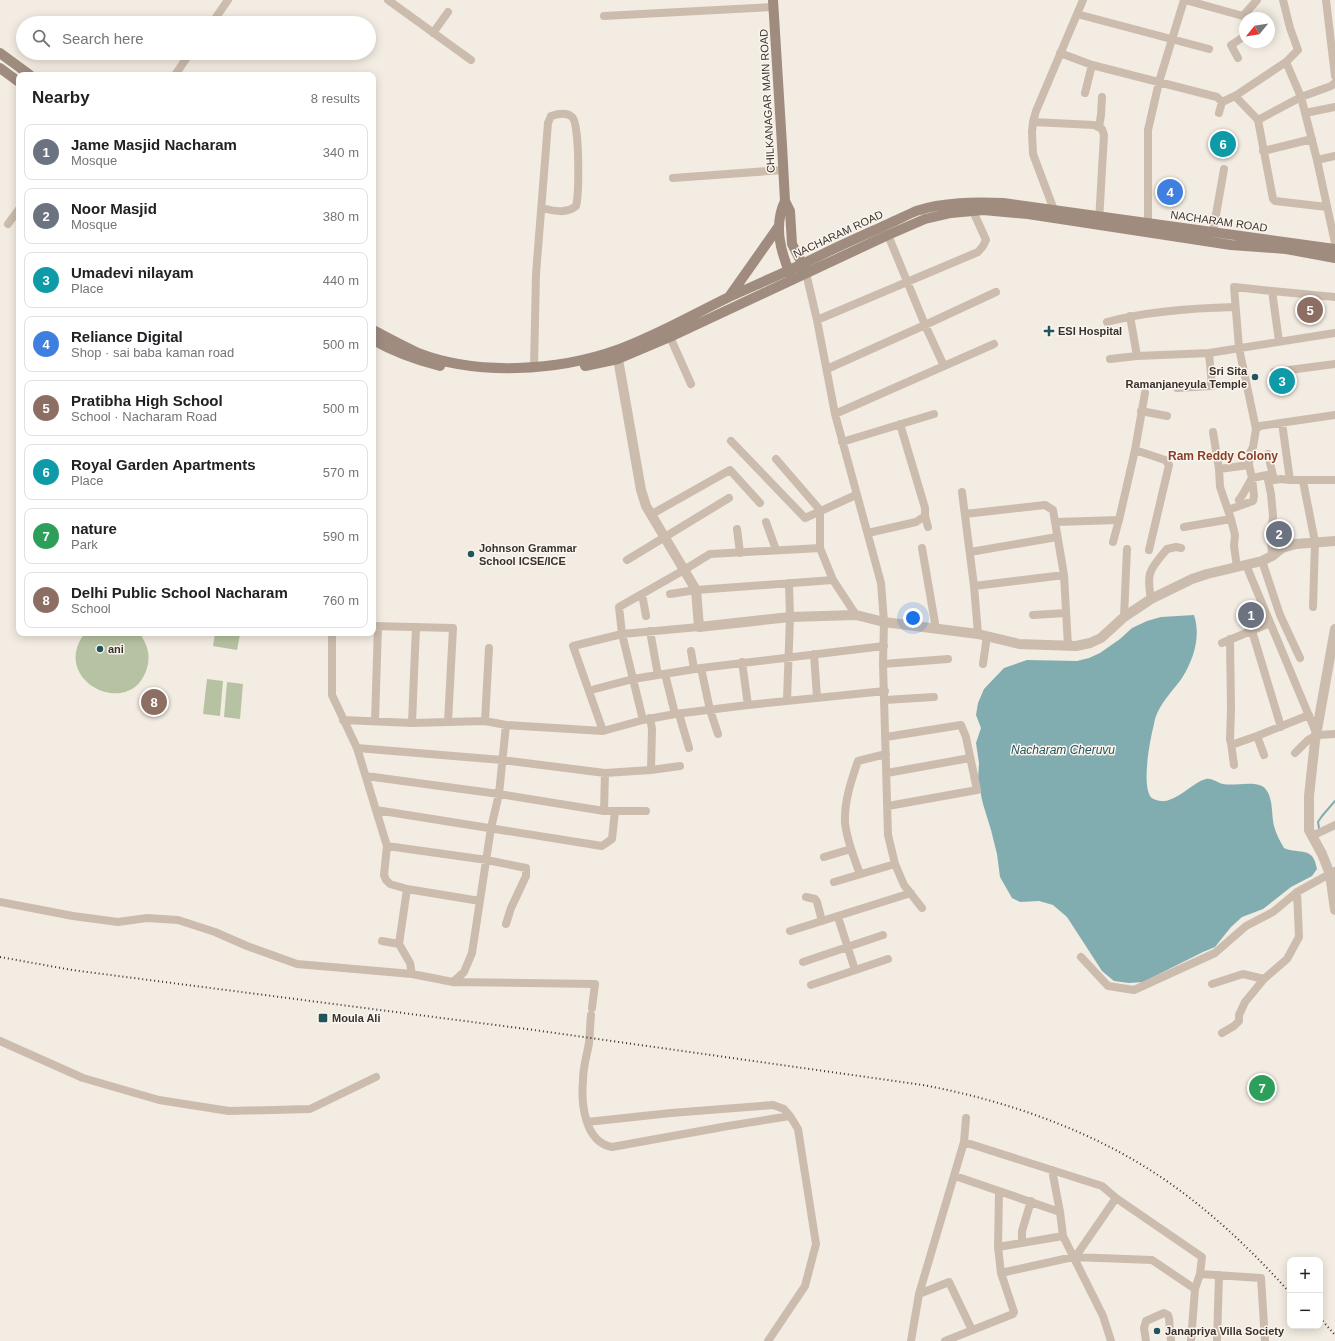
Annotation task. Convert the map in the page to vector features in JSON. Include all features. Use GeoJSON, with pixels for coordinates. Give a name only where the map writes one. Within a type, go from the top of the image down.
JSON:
{"type":"FeatureCollection","features":[{"type":"Feature","properties":{"kind":"main road","name":"CHILKANAGAR MAIN ROAD"},"geometry":{"type":"LineString","coordinates":[[773,4],[785,201]]}},
{"type":"Feature","properties":{"kind":"main road"},"geometry":{"type":"LineString","coordinates":[[0,53],[26,72]]}},
{"type":"Feature","properties":{"kind":"main road"},"geometry":{"type":"LineString","coordinates":[[0,68],[16,80]]}},
{"type":"Feature","properties":{"kind":"main road"},"geometry":{"type":"LineString","coordinates":[[785,201],[780,211],[779,226],[781,250],[791,275]]}},
{"type":"Feature","properties":{"kind":"main road"},"geometry":{"type":"LineString","coordinates":[[785,201],[790,210],[792,244],[804,268]]}},
{"type":"Feature","properties":{"kind":"main road","name":"NACHARAM ROAD"},"geometry":{"type":"LineString","coordinates":[[376,342],[399,353],[423,362],[445,367],[494,374],[518,375],[553,371],[577,368],[618,359],[670,337],[884,226],[916,211],[953,204],[984,202],[1003,203],[1054,210],[1231,245],[1286,249],[1335,258]]}},
{"type":"Feature","properties":{"kind":"main road","name":"NACHARAM ROAD"},"geometry":{"type":"LineString","coordinates":[[804,268],[925,219],[951,213],[983,210],[1148,224],[1335,249]]}},
{"type":"Feature","properties":{"kind":"main road"},"geometry":{"type":"LineString","coordinates":[[729,297],[779,226]]}},
{"type":"Feature","properties":{"kind":"main road","name":"NACHARAM ROAD"},"geometry":{"type":"LineString","coordinates":[[376,332],[412,350],[438,359],[490,367],[534,368],[591,358],[618,350],[667,329],[729,297],[791,275]]}},
{"type":"Feature","properties":{"kind":"street"},"geometry":{"type":"LineString","coordinates":[[217,16],[228,0]]}},
{"type":"Feature","properties":{"kind":"street"},"geometry":{"type":"LineString","coordinates":[[388,0],[471,60]]}},
{"type":"Feature","properties":{"kind":"street"},"geometry":{"type":"LineString","coordinates":[[1054,210],[1034,154],[1033,122],[1036,111],[1083,0]]}},
{"type":"Feature","properties":{"kind":"street"},"geometry":{"type":"LineString","coordinates":[[1148,224],[1148,130],[1160,82],[1184,0],[1239,16]]}},
{"type":"Feature","properties":{"kind":"street"},"geometry":{"type":"LineString","coordinates":[[1248,12],[1257,0]]}},
{"type":"Feature","properties":{"kind":"street"},"geometry":{"type":"LineString","coordinates":[[1219,113],[1222,102],[1235,96],[1286,62],[1298,50],[1290,28],[1283,0]]}},
{"type":"Feature","properties":{"kind":"street"},"geometry":{"type":"LineString","coordinates":[[1326,0],[1335,76]]}},
{"type":"Feature","properties":{"kind":"street"},"geometry":{"type":"LineString","coordinates":[[604,16],[773,4]]}},
{"type":"Feature","properties":{"kind":"street"},"geometry":{"type":"LineString","coordinates":[[433,32],[448,12]]}},
{"type":"Feature","properties":{"kind":"street"},"geometry":{"type":"LineString","coordinates":[[1077,14],[1209,49]]}},
{"type":"Feature","properties":{"kind":"street"},"geometry":{"type":"LineString","coordinates":[[1238,58],[1231,45],[1239,40]]}},
{"type":"Feature","properties":{"kind":"street"},"geometry":{"type":"LineString","coordinates":[[1060,53],[1092,66],[1217,97],[1222,102]]}},
{"type":"Feature","properties":{"kind":"street"},"geometry":{"type":"LineString","coordinates":[[177,72],[185,60]]}},
{"type":"Feature","properties":{"kind":"street"},"geometry":{"type":"LineString","coordinates":[[1286,62],[1306,113],[1335,243]]}},
{"type":"Feature","properties":{"kind":"street"},"geometry":{"type":"LineString","coordinates":[[1085,93],[1092,66]]}},
{"type":"Feature","properties":{"kind":"street"},"geometry":{"type":"LineString","coordinates":[[1258,120],[1301,97],[1331,86],[1335,83]]}},
{"type":"Feature","properties":{"kind":"street"},"geometry":{"type":"LineString","coordinates":[[1235,96],[1258,120],[1273,199],[1275,201],[1327,207]]}},
{"type":"Feature","properties":{"kind":"street"},"geometry":{"type":"LineString","coordinates":[[1099,127],[1102,97]]}},
{"type":"Feature","properties":{"kind":"street"},"geometry":{"type":"LineString","coordinates":[[1306,113],[1335,107]]}},
{"type":"Feature","properties":{"kind":"street"},"geometry":{"type":"LineString","coordinates":[[534,368],[536,274],[548,123],[551,116],[561,114],[567,115],[572,117],[575,121],[578,138],[576,206],[569,211],[555,211],[542,208]]}},
{"type":"Feature","properties":{"kind":"street"},"geometry":{"type":"LineString","coordinates":[[1033,122],[1094,125],[1102,129],[1104,135],[1099,220]]}},
{"type":"Feature","properties":{"kind":"street"},"geometry":{"type":"LineString","coordinates":[[1263,151],[1312,140]]}},
{"type":"Feature","properties":{"kind":"street"},"geometry":{"type":"LineString","coordinates":[[1317,160],[1335,156]]}},
{"type":"Feature","properties":{"kind":"street"},"geometry":{"type":"LineString","coordinates":[[1213,232],[1224,169]]}},
{"type":"Feature","properties":{"kind":"street"},"geometry":{"type":"LineString","coordinates":[[673,178],[783,170]]}},
{"type":"Feature","properties":{"kind":"street"},"geometry":{"type":"LineString","coordinates":[[817,320],[978,252],[986,240],[973,211]]}},
{"type":"Feature","properties":{"kind":"street"},"geometry":{"type":"LineString","coordinates":[[8,224],[16,213]]}},
{"type":"Feature","properties":{"kind":"street"},"geometry":{"type":"LineString","coordinates":[[888,234],[925,325],[944,366]]}},
{"type":"Feature","properties":{"kind":"street"},"geometry":{"type":"LineString","coordinates":[[804,268],[817,320],[835,414],[881,583],[884,622],[883,664],[885,691],[888,835],[895,864],[904,885],[922,908]]}},
{"type":"Feature","properties":{"kind":"street"},"geometry":{"type":"LineString","coordinates":[[1228,510],[1253,501],[1254,496],[1252,478],[1249,465],[1250,453],[1253,447],[1256,429],[1239,348],[1234,287],[1335,297]]}},
{"type":"Feature","properties":{"kind":"street"},"geometry":{"type":"LineString","coordinates":[[1272,291],[1278,341]]}},
{"type":"Feature","properties":{"kind":"street"},"geometry":{"type":"LineString","coordinates":[[827,369],[996,292]]}},
{"type":"Feature","properties":{"kind":"street"},"geometry":{"type":"LineString","coordinates":[[1107,322],[1130,316],[1196,308],[1235,307]]}},
{"type":"Feature","properties":{"kind":"street"},"geometry":{"type":"LineString","coordinates":[[1130,316],[1137,356]]}},
{"type":"Feature","properties":{"kind":"street"},"geometry":{"type":"LineString","coordinates":[[1110,360],[1137,356],[1209,353],[1335,333]]}},
{"type":"Feature","properties":{"kind":"street"},"geometry":{"type":"LineString","coordinates":[[670,337],[691,384]]}},
{"type":"Feature","properties":{"kind":"street"},"geometry":{"type":"LineString","coordinates":[[835,414],[994,344]]}},
{"type":"Feature","properties":{"kind":"street"},"geometry":{"type":"LineString","coordinates":[[1178,388],[1212,386],[1209,353]]}},
{"type":"Feature","properties":{"kind":"street"},"geometry":{"type":"LineString","coordinates":[[618,359],[641,490],[646,506],[696,590],[699,627]]}},
{"type":"Feature","properties":{"kind":"street"},"geometry":{"type":"LineString","coordinates":[[1274,372],[1335,364]]}},
{"type":"Feature","properties":{"kind":"street"},"geometry":{"type":"LineString","coordinates":[[1113,542],[1135,450],[1141,411],[1146,393]]}},
{"type":"Feature","properties":{"kind":"street"},"geometry":{"type":"LineString","coordinates":[[1141,411],[1167,416]]}},
{"type":"Feature","properties":{"kind":"street"},"geometry":{"type":"LineString","coordinates":[[842,442],[934,414]]}},
{"type":"Feature","properties":{"kind":"street"},"geometry":{"type":"LineString","coordinates":[[1256,429],[1266,424],[1282,423],[1335,414]]}},
{"type":"Feature","properties":{"kind":"street"},"geometry":{"type":"LineString","coordinates":[[1282,423],[1290,480]]}},
{"type":"Feature","properties":{"kind":"street"},"geometry":{"type":"LineString","coordinates":[[900,424],[925,508],[925,516],[928,527]]}},
{"type":"Feature","properties":{"kind":"street"},"geometry":{"type":"LineString","coordinates":[[1213,432],[1219,469],[1220,487],[1235,535],[1234,546],[1241,566],[1270,623],[1317,735]]}},
{"type":"Feature","properties":{"kind":"street"},"geometry":{"type":"LineString","coordinates":[[731,441],[804,518],[856,495]]}},
{"type":"Feature","properties":{"kind":"street"},"geometry":{"type":"LineString","coordinates":[[1135,450],[1165,460],[1170,465],[1149,550]]}},
{"type":"Feature","properties":{"kind":"street"},"geometry":{"type":"LineString","coordinates":[[1268,454],[1273,516],[1271,536],[1272,556]]}},
{"type":"Feature","properties":{"kind":"street"},"geometry":{"type":"LineString","coordinates":[[776,458],[820,510],[820,548],[833,580],[856,615]]}},
{"type":"Feature","properties":{"kind":"street"},"geometry":{"type":"LineString","coordinates":[[1219,469],[1249,465]]}},
{"type":"Feature","properties":{"kind":"street"},"geometry":{"type":"LineString","coordinates":[[652,514],[730,470],[760,503]]}},
{"type":"Feature","properties":{"kind":"street"},"geometry":{"type":"LineString","coordinates":[[1252,478],[1335,480]]}},
{"type":"Feature","properties":{"kind":"street"},"geometry":{"type":"LineString","coordinates":[[1238,500],[1252,478]]}},
{"type":"Feature","properties":{"kind":"street"},"geometry":{"type":"LineString","coordinates":[[1303,480],[1315,542],[1313,607]]}},
{"type":"Feature","properties":{"kind":"street"},"geometry":{"type":"LineString","coordinates":[[962,492],[974,586],[983,635],[983,664]]}},
{"type":"Feature","properties":{"kind":"street"},"geometry":{"type":"LineString","coordinates":[[627,560],[729,498]]}},
{"type":"Feature","properties":{"kind":"street"},"geometry":{"type":"LineString","coordinates":[[964,514],[1045,505],[1053,510],[1064,575],[1068,646]]}},
{"type":"Feature","properties":{"kind":"street"},"geometry":{"type":"LineString","coordinates":[[868,533],[916,522],[925,516]]}},
{"type":"Feature","properties":{"kind":"street"},"geometry":{"type":"LineString","coordinates":[[1184,527],[1231,519]]}},
{"type":"Feature","properties":{"kind":"street"},"geometry":{"type":"LineString","coordinates":[[1056,522],[1119,520]]}},
{"type":"Feature","properties":{"kind":"street"},"geometry":{"type":"LineString","coordinates":[[766,522],[776,550]]}},
{"type":"Feature","properties":{"kind":"street"},"geometry":{"type":"LineString","coordinates":[[737,528],[740,553]]}},
{"type":"Feature","properties":{"kind":"street"},"geometry":{"type":"LineString","coordinates":[[970,552],[1057,537]]}},
{"type":"Feature","properties":{"kind":"street"},"geometry":{"type":"LineString","coordinates":[[603,732],[573,646],[622,634],[790,617],[856,615],[884,622],[983,635],[1019,644],[1076,646],[1090,643],[1100,638],[1124,617],[1151,599],[1192,579],[1262,561],[1272,556],[1282,548],[1296,544],[1335,541]]}},
{"type":"Feature","properties":{"kind":"street"},"geometry":{"type":"LineString","coordinates":[[1151,599],[1148,582],[1149,574],[1167,549],[1176,547],[1181,548]]}},
{"type":"Feature","properties":{"kind":"street"},"geometry":{"type":"LineString","coordinates":[[651,770],[652,730],[646,719],[633,679],[622,634],[619,607],[710,554],[820,548]]}},
{"type":"Feature","properties":{"kind":"street"},"geometry":{"type":"LineString","coordinates":[[922,548],[936,629]]}},
{"type":"Feature","properties":{"kind":"street"},"geometry":{"type":"LineString","coordinates":[[1124,617],[1127,549]]}},
{"type":"Feature","properties":{"kind":"street"},"geometry":{"type":"LineString","coordinates":[[1262,561],[1280,614],[1300,658]]}},
{"type":"Feature","properties":{"kind":"street"},"geometry":{"type":"LineString","coordinates":[[974,586],[1064,575]]}},
{"type":"Feature","properties":{"kind":"street"},"geometry":{"type":"LineString","coordinates":[[670,594],[696,590],[833,580]]}},
{"type":"Feature","properties":{"kind":"street"},"geometry":{"type":"LineString","coordinates":[[787,700],[790,617],[789,583]]}},
{"type":"Feature","properties":{"kind":"street"},"geometry":{"type":"LineString","coordinates":[[642,594],[646,616]]}},
{"type":"Feature","properties":{"kind":"street"},"geometry":{"type":"LineString","coordinates":[[1033,615],[1066,613]]}},
{"type":"Feature","properties":{"kind":"street"},"geometry":{"type":"LineString","coordinates":[[1222,643],[1270,623]]}},
{"type":"Feature","properties":{"kind":"street"},"geometry":{"type":"LineString","coordinates":[[376,626],[453,628],[448,722]]}},
{"type":"Feature","properties":{"kind":"street"},"geometry":{"type":"LineString","coordinates":[[412,723],[416,627]]}},
{"type":"Feature","properties":{"kind":"street"},"geometry":{"type":"LineString","coordinates":[[1335,629],[1334,648],[1317,735],[1309,796],[1309,830],[1333,872],[1335,910]]}},
{"type":"Feature","properties":{"kind":"street"},"geometry":{"type":"LineString","coordinates":[[650,631],[662,674],[689,748]]}},
{"type":"Feature","properties":{"kind":"street"},"geometry":{"type":"LineString","coordinates":[[1252,631],[1281,727]]}},
{"type":"Feature","properties":{"kind":"street"},"geometry":{"type":"LineString","coordinates":[[332,636],[332,695],[342,720],[357,748],[387,846],[384,875],[386,880],[390,884],[407,889],[480,901]]}},
{"type":"Feature","properties":{"kind":"street"},"geometry":{"type":"LineString","coordinates":[[375,721],[376,636]]}},
{"type":"Feature","properties":{"kind":"street"},"geometry":{"type":"LineString","coordinates":[[1230,639],[1232,709],[1230,740],[1234,765]]}},
{"type":"Feature","properties":{"kind":"street"},"geometry":{"type":"LineString","coordinates":[[595,689],[633,679],[697,668],[884,646]]}},
{"type":"Feature","properties":{"kind":"street"},"geometry":{"type":"LineString","coordinates":[[485,721],[490,648]]}},
{"type":"Feature","properties":{"kind":"street"},"geometry":{"type":"LineString","coordinates":[[691,651],[718,734]]}},
{"type":"Feature","properties":{"kind":"street"},"geometry":{"type":"LineString","coordinates":[[814,654],[817,697]]}},
{"type":"Feature","properties":{"kind":"street"},"geometry":{"type":"LineString","coordinates":[[883,664],[948,659]]}},
{"type":"Feature","properties":{"kind":"street"},"geometry":{"type":"LineString","coordinates":[[742,662],[748,704]]}},
{"type":"Feature","properties":{"kind":"street"},"geometry":{"type":"LineString","coordinates":[[342,720],[412,723],[485,721],[506,725],[603,732],[646,719],[677,714],[748,704],[885,691]]}},
{"type":"Feature","properties":{"kind":"street"},"geometry":{"type":"LineString","coordinates":[[885,700],[934,697]]}},
{"type":"Feature","properties":{"kind":"street"},"geometry":{"type":"LineString","coordinates":[[1231,743],[1241,743],[1309,715]]}},
{"type":"Feature","properties":{"kind":"street"},"geometry":{"type":"LineString","coordinates":[[453,982],[464,972],[472,953],[492,828],[499,794],[506,725]]}},
{"type":"Feature","properties":{"kind":"street"},"geometry":{"type":"LineString","coordinates":[[886,736],[961,725],[966,737],[977,790],[888,806]]}},
{"type":"Feature","properties":{"kind":"street"},"geometry":{"type":"LineString","coordinates":[[1295,753],[1308,740],[1317,735],[1335,734]]}},
{"type":"Feature","properties":{"kind":"street"},"geometry":{"type":"LineString","coordinates":[[1257,736],[1264,755]]}},
{"type":"Feature","properties":{"kind":"street"},"geometry":{"type":"LineString","coordinates":[[357,748],[502,760],[605,773],[651,770],[680,766]]}},
{"type":"Feature","properties":{"kind":"street"},"geometry":{"type":"LineString","coordinates":[[860,874],[851,849],[845,821],[849,785],[858,761],[886,754]]}},
{"type":"Feature","properties":{"kind":"street"},"geometry":{"type":"LineString","coordinates":[[886,773],[970,758]]}},
{"type":"Feature","properties":{"kind":"street"},"geometry":{"type":"LineString","coordinates":[[604,811],[605,773]]}},
{"type":"Feature","properties":{"kind":"street"},"geometry":{"type":"LineString","coordinates":[[366,776],[499,794],[604,811],[646,811]]}},
{"type":"Feature","properties":{"kind":"street"},"geometry":{"type":"LineString","coordinates":[[376,810],[602,846],[612,839],[614,811]]}},
{"type":"Feature","properties":{"kind":"street"},"geometry":{"type":"LineString","coordinates":[[1312,836],[1335,825]]}},
{"type":"Feature","properties":{"kind":"street"},"geometry":{"type":"LineString","coordinates":[[387,846],[487,860],[526,868],[526,876],[511,908],[506,924]]}},
{"type":"Feature","properties":{"kind":"street"},"geometry":{"type":"LineString","coordinates":[[824,857],[851,849]]}},
{"type":"Feature","properties":{"kind":"street"},"geometry":{"type":"LineString","coordinates":[[834,882],[895,864]]}},
{"type":"Feature","properties":{"kind":"street"},"geometry":{"type":"LineString","coordinates":[[1081,956],[1108,986],[1134,990],[1216,953],[1246,926],[1273,912],[1298,892],[1333,872]]}},
{"type":"Feature","properties":{"kind":"street"},"geometry":{"type":"LineString","coordinates":[[407,889],[399,944],[410,963],[412,974]]}},
{"type":"Feature","properties":{"kind":"street"},"geometry":{"type":"LineString","coordinates":[[1222,1033],[1234,1026],[1239,1021],[1240,1014],[1246,1002],[1264,979],[1287,959],[1299,937],[1298,892]]}},
{"type":"Feature","properties":{"kind":"street"},"geometry":{"type":"LineString","coordinates":[[790,931],[911,894]]}},
{"type":"Feature","properties":{"kind":"street"},"geometry":{"type":"LineString","coordinates":[[806,897],[817,902],[822,921]]}},
{"type":"Feature","properties":{"kind":"street"},"geometry":{"type":"LineString","coordinates":[[0,902],[73,916],[118,922],[147,918],[178,920],[215,932],[247,946],[297,964],[412,974],[453,982],[595,984],[589,1042],[582,1080],[587,1122],[597,1140],[607,1146],[612,1147],[790,1116]]}},
{"type":"Feature","properties":{"kind":"street"},"geometry":{"type":"LineString","coordinates":[[838,917],[855,970]]}},
{"type":"Feature","properties":{"kind":"street"},"geometry":{"type":"LineString","coordinates":[[803,962],[883,935]]}},
{"type":"Feature","properties":{"kind":"street"},"geometry":{"type":"LineString","coordinates":[[382,941],[399,944]]}},
{"type":"Feature","properties":{"kind":"street"},"geometry":{"type":"LineString","coordinates":[[811,985],[888,959]]}},
{"type":"Feature","properties":{"kind":"street"},"geometry":{"type":"LineString","coordinates":[[1212,984],[1243,974],[1264,979]]}},
{"type":"Feature","properties":{"kind":"street"},"geometry":{"type":"LineString","coordinates":[[0,1042],[83,1078],[159,1100],[229,1111],[310,1109],[376,1077]]}},
{"type":"Feature","properties":{"kind":"street"},"geometry":{"type":"LineString","coordinates":[[587,1122],[773,1104],[784,1109],[790,1116],[798,1129],[816,1244],[805,1286],[768,1341]]}},
{"type":"Feature","properties":{"kind":"street"},"geometry":{"type":"LineString","coordinates":[[911,1341],[918,1294],[964,1142],[966,1118]]}},
{"type":"Feature","properties":{"kind":"street"},"geometry":{"type":"LineString","coordinates":[[964,1142],[1102,1186],[1116,1198],[1202,1257],[1200,1274],[1195,1289],[1190,1341]]}},
{"type":"Feature","properties":{"kind":"street"},"geometry":{"type":"LineString","coordinates":[[1052,1170],[1063,1236],[1075,1257],[1103,1316],[1111,1341]]}},
{"type":"Feature","properties":{"kind":"street"},"geometry":{"type":"LineString","coordinates":[[954,1176],[1060,1212]]}},
{"type":"Feature","properties":{"kind":"street"},"geometry":{"type":"LineString","coordinates":[[945,1341],[1013,1314],[1014,1312],[1001,1273],[998,1247],[999,1192]]}},
{"type":"Feature","properties":{"kind":"street"},"geometry":{"type":"LineString","coordinates":[[1075,1257],[1116,1198]]}},
{"type":"Feature","properties":{"kind":"street"},"geometry":{"type":"LineString","coordinates":[[1022,1243],[1022,1231],[1031,1201]]}},
{"type":"Feature","properties":{"kind":"street"},"geometry":{"type":"LineString","coordinates":[[998,1247],[1063,1236]]}},
{"type":"Feature","properties":{"kind":"street"},"geometry":{"type":"LineString","coordinates":[[1001,1273],[1075,1257],[1152,1260],[1195,1289]]}},
{"type":"Feature","properties":{"kind":"street"},"geometry":{"type":"LineString","coordinates":[[1200,1274],[1261,1278],[1265,1341]]}},
{"type":"Feature","properties":{"kind":"street"},"geometry":{"type":"LineString","coordinates":[[1217,1341],[1219,1275]]}},
{"type":"Feature","properties":{"kind":"street"},"geometry":{"type":"LineString","coordinates":[[918,1294],[949,1282],[972,1330]]}},
{"type":"Feature","properties":{"kind":"street"},"geometry":{"type":"LineString","coordinates":[[1146,1341],[1144,1328],[1146,1321],[1164,1313],[1170,1318],[1171,1341]]}},
{"type":"Feature","properties":{"kind":"green space"},"geometry":{"type":"Polygon","coordinates":[[[83,636],[141,636],[146,645],[149,658],[147,668],[138,684],[125,692],[111,693],[96,688],[84,679],[77,666],[76,650],[83,636]]]}},
{"type":"Feature","properties":{"kind":"green space"},"geometry":{"type":"Polygon","coordinates":[[[215,636],[240,636],[237,650],[213,646],[215,636]]]}},
{"type":"Feature","properties":{"kind":"green space"},"geometry":{"type":"Polygon","coordinates":[[[207,679],[223,681],[220,716],[203,714],[207,679]]]}},
{"type":"Feature","properties":{"kind":"green space"},"geometry":{"type":"Polygon","coordinates":[[[227,682],[243,684],[240,719],[224,717],[227,682]]]}},
{"type":"Feature","properties":{"kind":"water","name":"Nacharam Cheruvu"},"geometry":{"type":"Polygon","coordinates":[[[1194,615],[1197,631],[1193,655],[1182,678],[1158,711],[1154,724],[1147,771],[1150,796],[1151,798],[1159,801],[1169,800],[1206,779],[1211,779],[1223,784],[1253,784],[1262,786],[1269,794],[1275,829],[1284,848],[1309,854],[1315,861],[1317,869],[1312,876],[1291,887],[1263,909],[1242,917],[1231,927],[1215,947],[1143,982],[1129,983],[1114,981],[1102,971],[1067,917],[1053,905],[1039,901],[1020,902],[1012,898],[1000,877],[997,854],[978,781],[979,763],[976,743],[981,728],[976,715],[978,703],[984,689],[1004,668],[1027,660],[1077,661],[1089,658],[1100,653],[1120,639],[1132,628],[1147,621],[1161,617],[1194,615]]]}},
{"type":"Feature","properties":{"kind":"waterway"},"geometry":{"type":"LineString","coordinates":[[1319,828],[1318,822],[1335,801]]}},
{"type":"Feature","properties":{"kind":"railway"},"geometry":{"type":"LineString","coordinates":[[0,957],[72,970],[534,1030],[923,1085],[975,1096],[1026,1112],[1075,1131],[1123,1154],[1147,1168],[1191,1199],[1212,1216],[1253,1253],[1287,1290]]}},
{"type":"Feature","properties":{"kind":"railway"},"geometry":{"type":"LineString","coordinates":[[1323,1321],[1335,1335]]}},
{"type":"Feature","properties":{"kind":"place","name":"Royal Garden Apartments"},"geometry":{"type":"Point","coordinates":[1223,144]}},
{"type":"Feature","properties":{"kind":"place","name":"Reliance Digital"},"geometry":{"type":"Point","coordinates":[1170,192]}},
{"type":"Feature","properties":{"kind":"place","name":"Pratibha High School"},"geometry":{"type":"Point","coordinates":[1310,310]}},
{"type":"Feature","properties":{"kind":"place","name":"ESI Hospital"},"geometry":{"type":"Point","coordinates":[1049,331]}},
{"type":"Feature","properties":{"kind":"place","name":"Sri Sita Ramanjaneyula Temple"},"geometry":{"type":"Point","coordinates":[1255,377]}},
{"type":"Feature","properties":{"kind":"place","name":"Umadevi nilayam"},"geometry":{"type":"Point","coordinates":[1282,381]}},
{"type":"Feature","properties":{"kind":"place","name":"Noor Masjid"},"geometry":{"type":"Point","coordinates":[1279,534]}},
{"type":"Feature","properties":{"kind":"place","name":"Johnson Grammar School ICSE/ICE"},"geometry":{"type":"Point","coordinates":[471,554]}},
{"type":"Feature","properties":{"kind":"place","name":"Jame Masjid Nacharam"},"geometry":{"type":"Point","coordinates":[1251,615]}},
{"type":"Feature","properties":{"kind":"place","name":"ani"},"geometry":{"type":"Point","coordinates":[100,649]}},
{"type":"Feature","properties":{"kind":"place","name":"Delhi Public School Nacharam"},"geometry":{"type":"Point","coordinates":[154,702]}},
{"type":"Feature","properties":{"kind":"place","name":"Moula Ali"},"geometry":{"type":"Point","coordinates":[323,1018]}},
{"type":"Feature","properties":{"kind":"place","name":"nature"},"geometry":{"type":"Point","coordinates":[1262,1088]}},
{"type":"Feature","properties":{"kind":"place","name":"Janapriya Villa Society"},"geometry":{"type":"Point","coordinates":[1157,1331]}},
{"type":"Feature","properties":{"kind":"district","name":"Ram Reddy Colony"},"geometry":{"type":"Point","coordinates":[1223,456]}}]}
